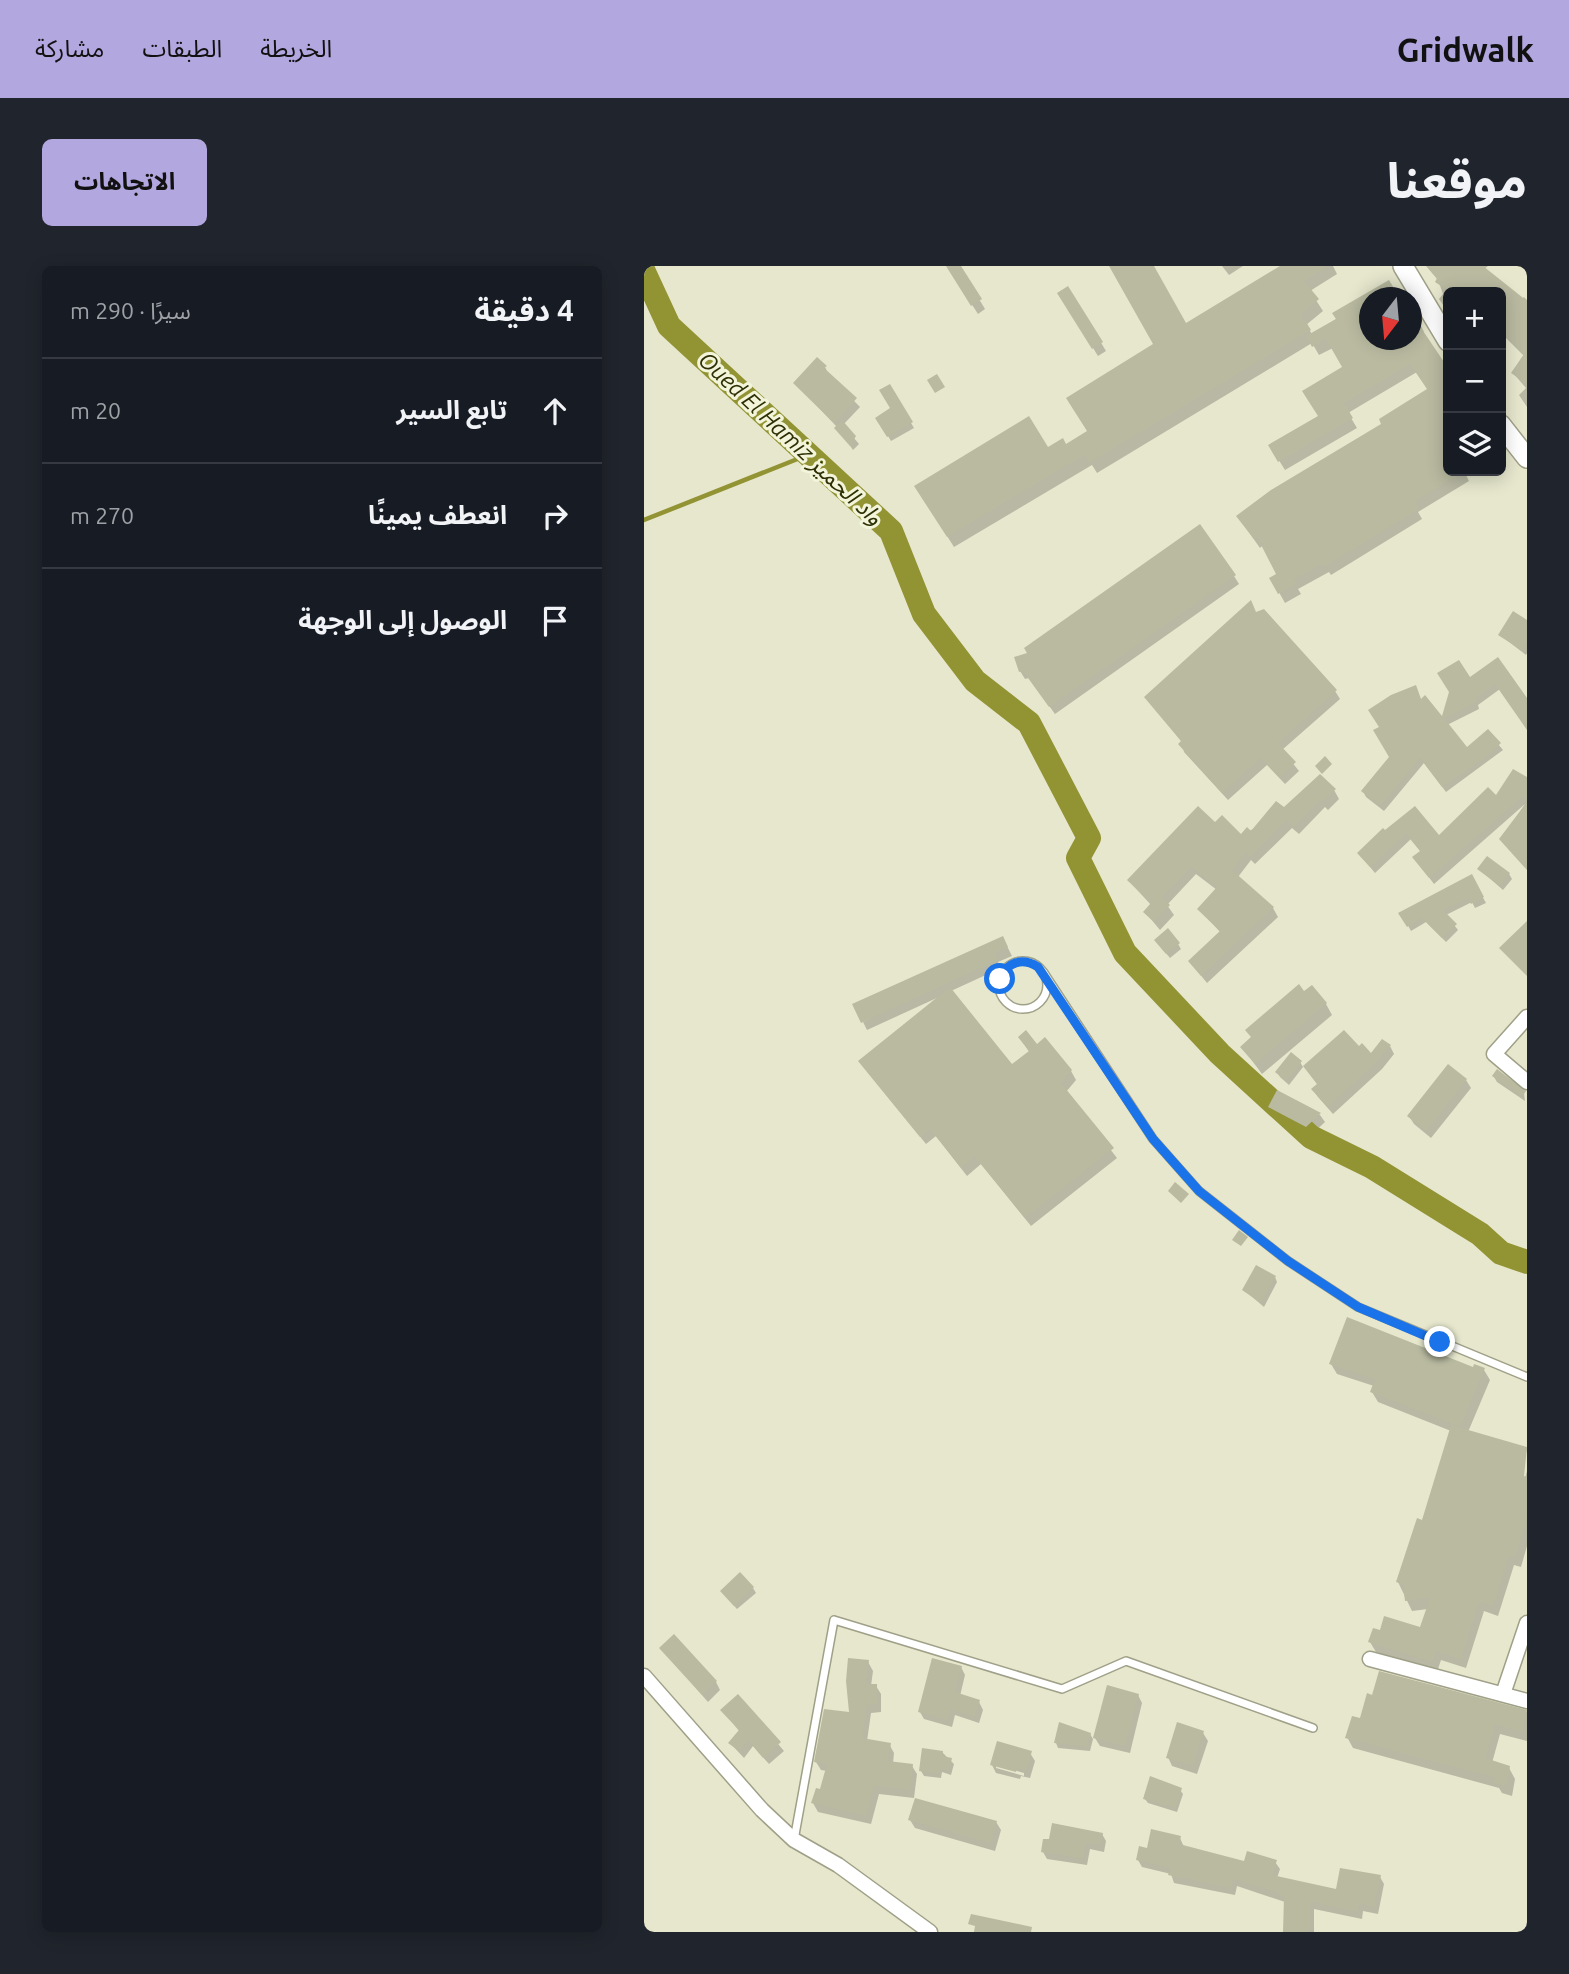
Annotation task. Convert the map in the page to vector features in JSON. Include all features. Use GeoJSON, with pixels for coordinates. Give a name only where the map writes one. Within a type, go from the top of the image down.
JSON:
{"type":"FeatureCollection","features":[{"type":"Feature","properties":{"kind":"main road"},"geometry":{"type":"LineString","coordinates":[[1403,266],[1443,333]]}},
{"type":"Feature","properties":{"kind":"main road"},"geometry":{"type":"LineString","coordinates":[[1506,433],[1527,458]]}},
{"type":"Feature","properties":{"kind":"street"},"geometry":{"type":"LineString","coordinates":[[1527,1017],[1494,1054],[1527,1082]]}},
{"type":"Feature","properties":{"kind":"street"},"geometry":{"type":"LineString","coordinates":[[1503,1694],[1527,1623]]}},
{"type":"Feature","properties":{"kind":"street"},"geometry":{"type":"LineString","coordinates":[[1370,1659],[1527,1701]]}},
{"type":"Feature","properties":{"kind":"street"},"geometry":{"type":"LineString","coordinates":[[644,1676],[762,1810],[794,1840],[838,1865],[930,1932]]}},
{"type":"Feature","properties":{"kind":"lane"},"geometry":{"type":"LineString","coordinates":[[1044,973],[1047,988],[1045,996],[1033,1007],[1017,1009],[1003,999],[1000,979],[1009,966],[1023,961],[1031,963],[1044,973],[1153,1139],[1199,1191],[1288,1261],[1358,1307],[1527,1377]]}},
{"type":"Feature","properties":{"kind":"lane"},"geometry":{"type":"LineString","coordinates":[[794,1840],[834,1620],[1062,1689],[1126,1661],[1313,1728]]}},
{"type":"Feature","properties":{"kind":"building"},"geometry":{"type":"Polygon","coordinates":[[[946,266],[961,266],[982,299],[971,306],[946,266]]]}},
{"type":"Feature","properties":{"kind":"building"},"geometry":{"type":"Polygon","coordinates":[[[1109,266],[1154,266],[1186,323],[1280,266],[1327,266],[1304,281],[1319,299],[1301,314],[1311,330],[1089,463],[1084,455],[947,537],[914,486],[1029,416],[1048,447],[1063,438],[1066,444],[1087,431],[1066,398],[1153,344],[1109,266]]]}},
{"type":"Feature","properties":{"kind":"building"},"geometry":{"type":"Polygon","coordinates":[[[1427,266],[1483,266],[1527,301],[1527,384],[1511,373],[1524,354],[1506,336],[1506,287],[1443,287],[1435,282],[1437,278],[1427,266]]]}},
{"type":"Feature","properties":{"kind":"building"},"geometry":{"type":"Polygon","coordinates":[[[1389,280],[1393,287],[1377,287],[1389,280]]]}},
{"type":"Feature","properties":{"kind":"building"},"geometry":{"type":"Polygon","coordinates":[[[1068,286],[1103,342],[1092,349],[1057,293],[1068,286]]]}},
{"type":"Feature","properties":{"kind":"building"},"geometry":{"type":"Polygon","coordinates":[[[1359,297],[1359,350],[1422,350],[1422,329],[1443,361],[1443,476],[1457,476],[1414,502],[1419,509],[1324,567],[1322,564],[1294,579],[1297,584],[1278,594],[1269,578],[1276,574],[1257,537],[1254,539],[1236,516],[1271,490],[1381,424],[1379,419],[1427,389],[1410,364],[1344,403],[1353,418],[1278,462],[1268,445],[1318,416],[1302,391],[1342,367],[1326,339],[1312,347],[1306,336],[1336,319],[1332,313],[1359,297]]]}},
{"type":"Feature","properties":{"kind":"building"},"geometry":{"type":"Polygon","coordinates":[[[817,357],[827,366],[824,368],[857,398],[834,423],[793,383],[817,357]]]}},
{"type":"Feature","properties":{"kind":"building"},"geometry":{"type":"Polygon","coordinates":[[[937,374],[945,387],[935,393],[927,380],[937,374]]]}},
{"type":"Feature","properties":{"kind":"building"},"geometry":{"type":"Polygon","coordinates":[[[890,384],[913,422],[887,437],[875,418],[890,408],[879,390],[890,384]]]}},
{"type":"Feature","properties":{"kind":"building"},"geometry":{"type":"Polygon","coordinates":[[[842,420],[856,436],[850,446],[834,428],[842,420]]]}},
{"type":"Feature","properties":{"kind":"building"},"geometry":{"type":"Polygon","coordinates":[[[1200,524],[1236,575],[1049,707],[1023,671],[1019,672],[1014,657],[1027,653],[1024,648],[1200,524]]]}},
{"type":"Feature","properties":{"kind":"building"},"geometry":{"type":"Polygon","coordinates":[[[1251,600],[1256,612],[1264,609],[1337,690],[1278,743],[1296,762],[1280,777],[1261,758],[1222,793],[1178,744],[1181,741],[1144,697],[1251,600]]]}},
{"type":"Feature","properties":{"kind":"building"},"geometry":{"type":"Polygon","coordinates":[[[1513,611],[1527,620],[1527,644],[1523,651],[1498,635],[1513,611]]]}},
{"type":"Feature","properties":{"kind":"building"},"geometry":{"type":"Polygon","coordinates":[[[1498,657],[1527,698],[1527,730],[1495,684],[1475,698],[1477,702],[1444,718],[1467,747],[1488,729],[1501,743],[1487,756],[1442,787],[1420,758],[1380,806],[1361,791],[1389,757],[1373,730],[1379,727],[1368,710],[1391,695],[1416,685],[1421,699],[1425,695],[1442,716],[1449,692],[1437,673],[1459,660],[1470,677],[1498,657]]]}},
{"type":"Feature","properties":{"kind":"building"},"geometry":{"type":"Polygon","coordinates":[[[1325,756],[1332,764],[1322,774],[1315,766],[1325,756]]]}},
{"type":"Feature","properties":{"kind":"building"},"geometry":{"type":"Polygon","coordinates":[[[1513,769],[1527,777],[1527,802],[1522,797],[1429,878],[1412,857],[1420,851],[1406,834],[1370,867],[1357,853],[1383,828],[1385,830],[1415,806],[1439,835],[1488,787],[1496,795],[1513,769]]]}},
{"type":"Feature","properties":{"kind":"building"},"geometry":{"type":"Polygon","coordinates":[[[1320,774],[1336,789],[1322,802],[1320,800],[1294,827],[1286,820],[1250,857],[1246,853],[1232,870],[1274,907],[1201,976],[1188,961],[1220,931],[1197,909],[1217,887],[1191,867],[1162,897],[1170,905],[1154,922],[1143,912],[1151,903],[1127,880],[1198,806],[1215,822],[1222,815],[1241,834],[1247,827],[1251,831],[1276,801],[1284,807],[1320,774]]]}},
{"type":"Feature","properties":{"kind":"building"},"geometry":{"type":"Polygon","coordinates":[[[1527,802],[1527,870],[1499,839],[1527,802]]]}},
{"type":"Feature","properties":{"kind":"building"},"geometry":{"type":"Polygon","coordinates":[[[1487,856],[1510,873],[1500,886],[1477,869],[1487,856]]]}},
{"type":"Feature","properties":{"kind":"building"},"geometry":{"type":"Polygon","coordinates":[[[1472,874],[1484,897],[1471,904],[1468,898],[1443,910],[1457,924],[1442,938],[1422,918],[1407,927],[1398,913],[1472,874]]]}},
{"type":"Feature","properties":{"kind":"building"},"geometry":{"type":"Polygon","coordinates":[[[1527,921],[1527,976],[1499,948],[1527,921]]]}},
{"type":"Feature","properties":{"kind":"building"},"geometry":{"type":"Polygon","coordinates":[[[1168,928],[1180,943],[1166,954],[1154,940],[1168,928]]]}},
{"type":"Feature","properties":{"kind":"building"},"geometry":{"type":"Polygon","coordinates":[[[1003,936],[1008,947],[995,953],[998,960],[861,1023],[852,1004],[1003,936]]]}},
{"type":"Feature","properties":{"kind":"building"},"geometry":{"type":"Polygon","coordinates":[[[1299,984],[1304,991],[1312,985],[1327,1003],[1255,1064],[1240,1047],[1251,1037],[1245,1030],[1299,984]]]}},
{"type":"Feature","properties":{"kind":"building"},"geometry":{"type":"Polygon","coordinates":[[[950,987],[1012,1064],[1029,1051],[1018,1037],[1026,1030],[1037,1044],[1045,1037],[1072,1070],[1061,1083],[1114,1148],[1025,1218],[975,1157],[961,1168],[930,1129],[920,1137],[858,1061],[950,987]]]}},
{"type":"Feature","properties":{"kind":"building"},"geometry":{"type":"Polygon","coordinates":[[[1344,1030],[1359,1046],[1362,1043],[1371,1053],[1382,1039],[1391,1045],[1378,1061],[1328,1107],[1311,1089],[1317,1084],[1303,1066],[1344,1030]]]}},
{"type":"Feature","properties":{"kind":"building"},"geometry":{"type":"Polygon","coordinates":[[[1291,1052],[1302,1061],[1286,1081],[1275,1072],[1291,1052]]]}},
{"type":"Feature","properties":{"kind":"building"},"geometry":{"type":"Polygon","coordinates":[[[1448,1064],[1467,1079],[1426,1131],[1407,1116],[1448,1064]]]}},
{"type":"Feature","properties":{"kind":"building"},"geometry":{"type":"Polygon","coordinates":[[[1497,1069],[1526,1091],[1522,1097],[1492,1076],[1497,1069]]]}},
{"type":"Feature","properties":{"kind":"building"},"geometry":{"type":"Polygon","coordinates":[[[1277,1090],[1321,1113],[1306,1127],[1268,1107],[1277,1090]]]}},
{"type":"Feature","properties":{"kind":"building"},"geometry":{"type":"Polygon","coordinates":[[[1175,1182],[1189,1194],[1181,1203],[1168,1191],[1175,1182]]]}},
{"type":"Feature","properties":{"kind":"building"},"geometry":{"type":"Polygon","coordinates":[[[1239,1230],[1248,1237],[1241,1246],[1232,1240],[1239,1230]]]}},
{"type":"Feature","properties":{"kind":"building"},"geometry":{"type":"Polygon","coordinates":[[[1256,1265],[1276,1276],[1261,1303],[1242,1290],[1256,1265]]]}},
{"type":"Feature","properties":{"kind":"building"},"geometry":{"type":"Polygon","coordinates":[[[1347,1317],[1473,1367],[1474,1364],[1485,1368],[1460,1427],[1370,1392],[1375,1379],[1329,1364],[1347,1317]]]}},
{"type":"Feature","properties":{"kind":"building"},"geometry":{"type":"Polygon","coordinates":[[[1451,1425],[1527,1447],[1524,1476],[1527,1477],[1527,1519],[1515,1558],[1509,1556],[1493,1606],[1479,1602],[1461,1659],[1436,1651],[1432,1662],[1368,1642],[1373,1628],[1380,1630],[1384,1616],[1420,1627],[1430,1598],[1405,1601],[1403,1584],[1396,1582],[1417,1518],[1422,1520],[1451,1425]]]}},
{"type":"Feature","properties":{"kind":"building"},"geometry":{"type":"Polygon","coordinates":[[[740,1572],[754,1587],[734,1606],[720,1591],[740,1572]]]}},
{"type":"Feature","properties":{"kind":"building"},"geometry":{"type":"Polygon","coordinates":[[[674,1634],[717,1681],[702,1695],[659,1648],[674,1634]]]}},
{"type":"Feature","properties":{"kind":"building"},"geometry":{"type":"Polygon","coordinates":[[[848,1658],[869,1660],[866,1684],[877,1684],[877,1704],[867,1705],[862,1738],[891,1743],[888,1761],[913,1764],[910,1790],[874,1786],[866,1816],[811,1803],[816,1788],[820,1789],[827,1764],[814,1762],[824,1709],[849,1712],[846,1681],[848,1658]]]}},
{"type":"Feature","properties":{"kind":"building"},"geometry":{"type":"Polygon","coordinates":[[[932,1658],[962,1666],[955,1692],[980,1700],[975,1717],[951,1709],[948,1720],[918,1712],[932,1658]]]}},
{"type":"Feature","properties":{"kind":"building"},"geometry":{"type":"Polygon","coordinates":[[[1379,1671],[1527,1710],[1523,1732],[1495,1724],[1485,1758],[1510,1766],[1507,1786],[1494,1783],[1496,1778],[1345,1738],[1352,1716],[1360,1718],[1367,1693],[1372,1695],[1379,1671]]]}},
{"type":"Feature","properties":{"kind":"building"},"geometry":{"type":"Polygon","coordinates":[[[1107,1685],[1139,1694],[1125,1746],[1093,1738],[1107,1685]]]}},
{"type":"Feature","properties":{"kind":"building"},"geometry":{"type":"Polygon","coordinates":[[[738,1694],[781,1742],[763,1758],[748,1740],[739,1751],[728,1743],[739,1730],[720,1710],[738,1694]]]}},
{"type":"Feature","properties":{"kind":"building"},"geometry":{"type":"Polygon","coordinates":[[[1059,1722],[1091,1733],[1088,1747],[1054,1743],[1059,1722]]]}},
{"type":"Feature","properties":{"kind":"building"},"geometry":{"type":"Polygon","coordinates":[[[1177,1722],[1204,1731],[1193,1766],[1166,1758],[1177,1722]]]}},
{"type":"Feature","properties":{"kind":"building"},"geometry":{"type":"Polygon","coordinates":[[[997,1741],[1032,1751],[1026,1771],[1017,1768],[1016,1772],[990,1765],[997,1741]]]}},
{"type":"Feature","properties":{"kind":"building"},"geometry":{"type":"Polygon","coordinates":[[[922,1748],[943,1751],[942,1756],[952,1758],[949,1771],[940,1769],[940,1774],[919,1771],[922,1748]]]}},
{"type":"Feature","properties":{"kind":"building"},"geometry":{"type":"Polygon","coordinates":[[[1150,1776],[1182,1788],[1176,1808],[1143,1799],[1150,1776]]]}},
{"type":"Feature","properties":{"kind":"building"},"geometry":{"type":"Polygon","coordinates":[[[915,1798],[997,1821],[991,1843],[908,1820],[915,1798]]]}},
{"type":"Feature","properties":{"kind":"building"},"geometry":{"type":"Polygon","coordinates":[[[1052,1823],[1103,1833],[1101,1845],[1086,1843],[1083,1859],[1041,1852],[1043,1839],[1049,1839],[1052,1823]]]}},
{"type":"Feature","properties":{"kind":"building"},"geometry":{"type":"Polygon","coordinates":[[[1151,1829],[1181,1836],[1179,1844],[1244,1861],[1247,1851],[1277,1860],[1272,1875],[1336,1889],[1340,1868],[1381,1875],[1374,1907],[1359,1904],[1358,1912],[1310,1902],[1310,1932],[1283,1932],[1284,1897],[1276,1892],[1233,1879],[1231,1888],[1168,1875],[1170,1868],[1136,1860],[1139,1846],[1147,1848],[1151,1829]]]}},
{"type":"Feature","properties":{"kind":"building"},"geometry":{"type":"Polygon","coordinates":[[[971,1914],[1032,1927],[1031,1932],[974,1932],[975,1926],[968,1924],[971,1914]]]}},
{"type":"Feature","properties":{"kind":"waterway","name":"Oued El Hamiz واد الحميز"},"geometry":{"type":"LineString","coordinates":[[644,272],[669,326],[891,531],[924,614],[975,681],[1029,723],[1089,838],[1078,858],[1125,953],[1220,1054],[1311,1137],[1372,1167],[1480,1234],[1501,1253],[1527,1262]]}},
{"type":"Feature","properties":{"kind":"waterway"},"geometry":{"type":"LineString","coordinates":[[644,520],[810,454]]}},
{"type":"Feature","properties":{"kind":"route"},"geometry":{"type":"LineString","coordinates":[[1000,979],[1009,966],[1023,961],[1031,963],[1044,973],[1153,1139],[1199,1191],[1288,1261],[1358,1307],[1440,1342]]}}]}
